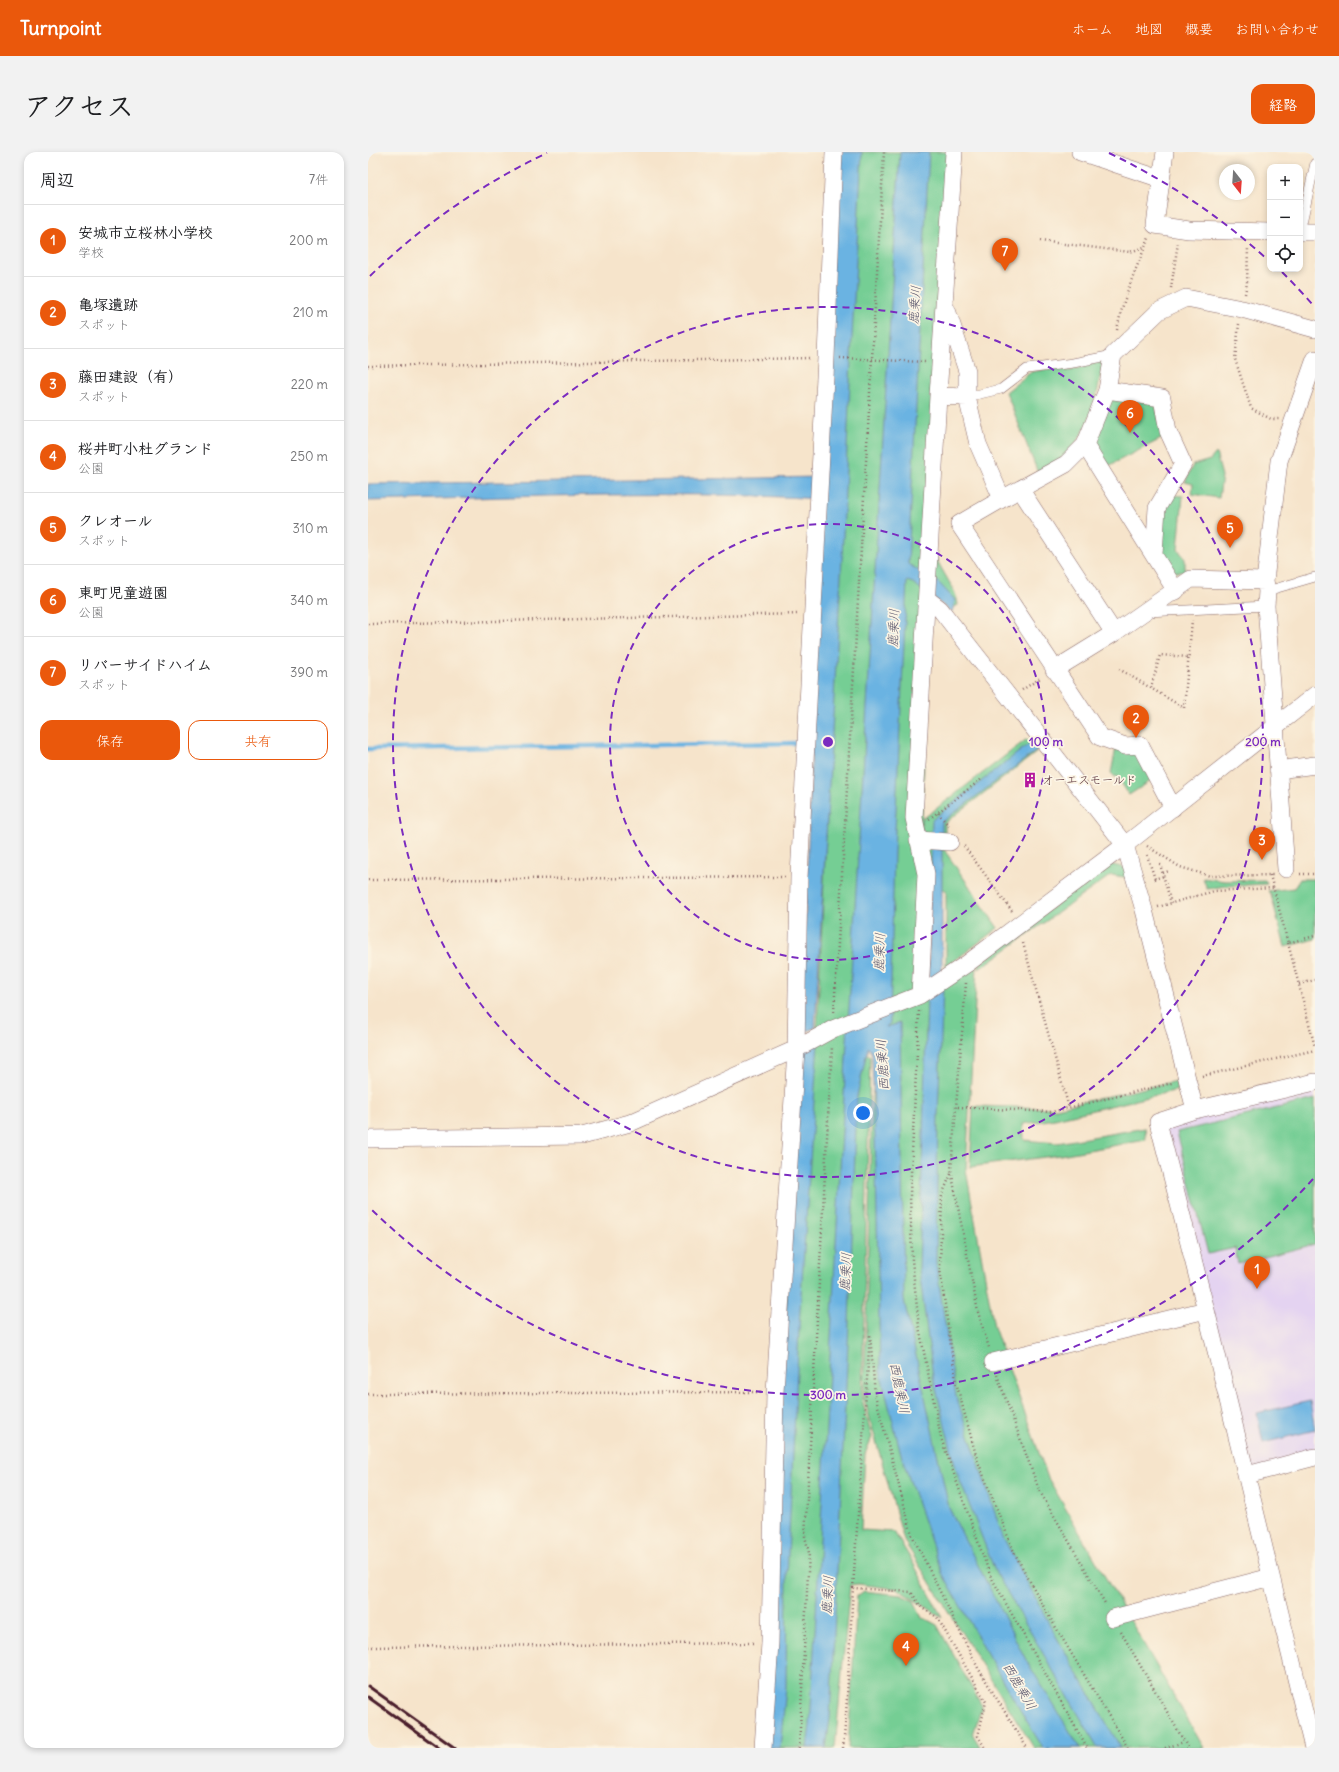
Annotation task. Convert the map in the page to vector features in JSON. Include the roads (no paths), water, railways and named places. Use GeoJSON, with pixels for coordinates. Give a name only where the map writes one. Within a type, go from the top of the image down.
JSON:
{"type":"FeatureCollection","features":[{"type":"Feature","properties":{"kind":"street"},"geometry":{"type":"LineString","coordinates":[[763,1748],[770,1643],[775,1392],[796,1049],[799,877],[826,358],[834,152]]}},
{"type":"Feature","properties":{"kind":"street"},"geometry":{"type":"LineString","coordinates":[[925,992],[926,874],[939,838],[914,818],[938,396],[954,152]]}},
{"type":"Feature","properties":{"kind":"street"},"geometry":{"type":"LineString","coordinates":[[1080,152],[1160,179]]}},
{"type":"Feature","properties":{"kind":"street"},"geometry":{"type":"LineString","coordinates":[[1165,152],[1154,225],[1181,229],[1248,233],[1267,232]]}},
{"type":"Feature","properties":{"kind":"street"},"geometry":{"type":"LineString","coordinates":[[1303,232],[1315,232]]}},
{"type":"Feature","properties":{"kind":"street"},"geometry":{"type":"LineString","coordinates":[[1173,808],[1140,745],[1125,746],[1100,737],[1054,670],[959,524],[1066,464],[1085,445],[1107,390],[1113,355],[1159,311],[1186,298],[1242,309],[1315,329]]}},
{"type":"Feature","properties":{"kind":"street"},"geometry":{"type":"LineString","coordinates":[[944,302],[967,371],[967,397],[978,444],[1002,499]]}},
{"type":"Feature","properties":{"kind":"street"},"geometry":{"type":"LineString","coordinates":[[1285,873],[1266,593],[1279,461],[1315,359]]}},
{"type":"Feature","properties":{"kind":"street"},"geometry":{"type":"LineString","coordinates":[[1107,390],[1162,398],[1168,430],[1183,464],[1157,508],[1154,554]]}},
{"type":"Feature","properties":{"kind":"street"},"geometry":{"type":"LineString","coordinates":[[938,396],[967,397]]}},
{"type":"Feature","properties":{"kind":"street"},"geometry":{"type":"LineString","coordinates":[[1085,445],[1176,591]]}},
{"type":"Feature","properties":{"kind":"street"},"geometry":{"type":"LineString","coordinates":[[1020,489],[1114,633]]}},
{"type":"Feature","properties":{"kind":"street"},"geometry":{"type":"LineString","coordinates":[[1054,670],[1114,633],[1176,591],[1191,579],[1266,593]]}},
{"type":"Feature","properties":{"kind":"street"},"geometry":{"type":"LineString","coordinates":[[928,589],[940,610],[1125,845],[1144,910],[1195,1110]]}},
{"type":"Feature","properties":{"kind":"street"},"geometry":{"type":"LineString","coordinates":[[368,1139],[582,1136],[630,1123],[796,1049],[833,1029],[925,992],[948,977],[1125,845],[1315,695]]}},
{"type":"Feature","properties":{"kind":"street"},"geometry":{"type":"LineString","coordinates":[[1278,770],[1315,765]]}},
{"type":"Feature","properties":{"kind":"street"},"geometry":{"type":"LineString","coordinates":[[1313,1748],[1247,1475],[1158,1122],[1195,1110],[1315,1082]]}},
{"type":"Feature","properties":{"kind":"street"},"geometry":{"type":"LineString","coordinates":[[993,1362],[1206,1310]]}},
{"type":"Feature","properties":{"kind":"street"},"geometry":{"type":"LineString","coordinates":[[1247,1475],[1315,1457]]}},
{"type":"Feature","properties":{"kind":"street"},"geometry":{"type":"LineString","coordinates":[[1114,1618],[1271,1577]]}},
{"type":"Feature","properties":{"kind":"lane"},"geometry":{"type":"LineString","coordinates":[[1303,218],[1315,163]]}},
{"type":"Feature","properties":{"kind":"lane"},"geometry":{"type":"LineString","coordinates":[[967,397],[1001,389],[1027,369],[1073,363],[1113,355]]}},
{"type":"Feature","properties":{"kind":"lane"},"geometry":{"type":"LineString","coordinates":[[1144,612],[1193,610],[1266,593],[1315,577]]}},
{"type":"Feature","properties":{"kind":"water"},"geometry":{"type":"Polygon","coordinates":[[[837,152],[862,152],[842,559],[815,1028],[801,1033],[821,499],[765,496],[594,495],[368,501],[368,484],[822,477],[837,152]]]}},
{"type":"Feature","properties":{"kind":"water"},"geometry":{"type":"Polygon","coordinates":[[[900,152],[929,152],[908,564],[938,582],[955,600],[952,612],[913,583],[907,581],[894,852],[890,1023],[886,1027],[900,1023],[904,1300],[949,1508],[1026,1660],[1080,1748],[1043,1748],[998,1673],[942,1573],[902,1458],[880,1371],[872,1054],[868,1047],[857,1096],[849,1323],[830,1718],[826,1748],[807,1748],[810,1725],[846,1058],[900,152]]]}},
{"type":"Feature","properties":{"kind":"water"},"geometry":{"type":"Polygon","coordinates":[[[1034,740],[1040,748],[942,822],[942,975],[928,984],[932,820],[1034,740]]]}},
{"type":"Feature","properties":{"kind":"water"},"geometry":{"type":"Polygon","coordinates":[[[943,987],[938,1115],[936,1263],[956,1396],[1003,1537],[1057,1638],[1121,1748],[1098,1748],[995,1571],[957,1473],[933,1377],[919,1269],[927,997],[943,987]]]}},
{"type":"Feature","properties":{"kind":"water"},"geometry":{"type":"Polygon","coordinates":[[[818,1042],[800,1310],[787,1576],[786,1688],[780,1748],[765,1748],[776,1496],[801,1049],[818,1042]]]}},
{"type":"Feature","properties":{"kind":"water"},"geometry":{"type":"Polygon","coordinates":[[[1310,1401],[1315,1430],[1263,1443],[1257,1413],[1310,1401]]]}},
{"type":"Feature","properties":{"kind":"waterway"},"geometry":{"type":"LineString","coordinates":[[368,749],[802,743]]}},
{"type":"Feature","properties":{"kind":"railway"},"geometry":{"type":"LineString","coordinates":[[368,1686],[455,1748]]}},
{"type":"Feature","properties":{"kind":"railway"},"geometry":{"type":"LineString","coordinates":[[368,1697],[439,1748]]}},
{"type":"Feature","properties":{"kind":"place","name":"リバーサイドハイム"},"geometry":{"type":"Point","coordinates":[1005,271]}},
{"type":"Feature","properties":{"kind":"place","name":"東町児童遊園"},"geometry":{"type":"Point","coordinates":[1130,433]}},
{"type":"Feature","properties":{"kind":"place","name":"クレオール"},"geometry":{"type":"Point","coordinates":[1230,548]}},
{"type":"Feature","properties":{"kind":"place","name":"亀塚遺跡"},"geometry":{"type":"Point","coordinates":[1136,738]}},
{"type":"Feature","properties":{"kind":"place","name":"オーエスモールド"},"geometry":{"type":"Point","coordinates":[1030,780]}},
{"type":"Feature","properties":{"kind":"place","name":"藤田建設（有）"},"geometry":{"type":"Point","coordinates":[1262,860]}},
{"type":"Feature","properties":{"kind":"place","name":"安城市立桜林小学校"},"geometry":{"type":"Point","coordinates":[1257,1289]}},
{"type":"Feature","properties":{"kind":"place","name":"桜井町小杜グランド"},"geometry":{"type":"Point","coordinates":[906,1666]}},
{"type":"Feature","properties":{"kind":"water label","name":"鹿乗川"},"geometry":{"type":"Point","coordinates":[914,305]}},
{"type":"Feature","properties":{"kind":"water label","name":"鹿乗川"},"geometry":{"type":"Point","coordinates":[893,628]}},
{"type":"Feature","properties":{"kind":"water label","name":"鹿乗川"},"geometry":{"type":"Point","coordinates":[879,952]}},
{"type":"Feature","properties":{"kind":"water label","name":"西鹿乗川"},"geometry":{"type":"Point","coordinates":[882,1065]}},
{"type":"Feature","properties":{"kind":"water label","name":"鹿乗川"},"geometry":{"type":"Point","coordinates":[845,1272]}},
{"type":"Feature","properties":{"kind":"water label","name":"西鹿乗川"},"geometry":{"type":"Point","coordinates":[900,1388]}},
{"type":"Feature","properties":{"kind":"water label","name":"鹿乗川"},"geometry":{"type":"Point","coordinates":[827,1595]}},
{"type":"Feature","properties":{"kind":"water label","name":"西鹿乗川"},"geometry":{"type":"Point","coordinates":[1020,1686]}}]}
